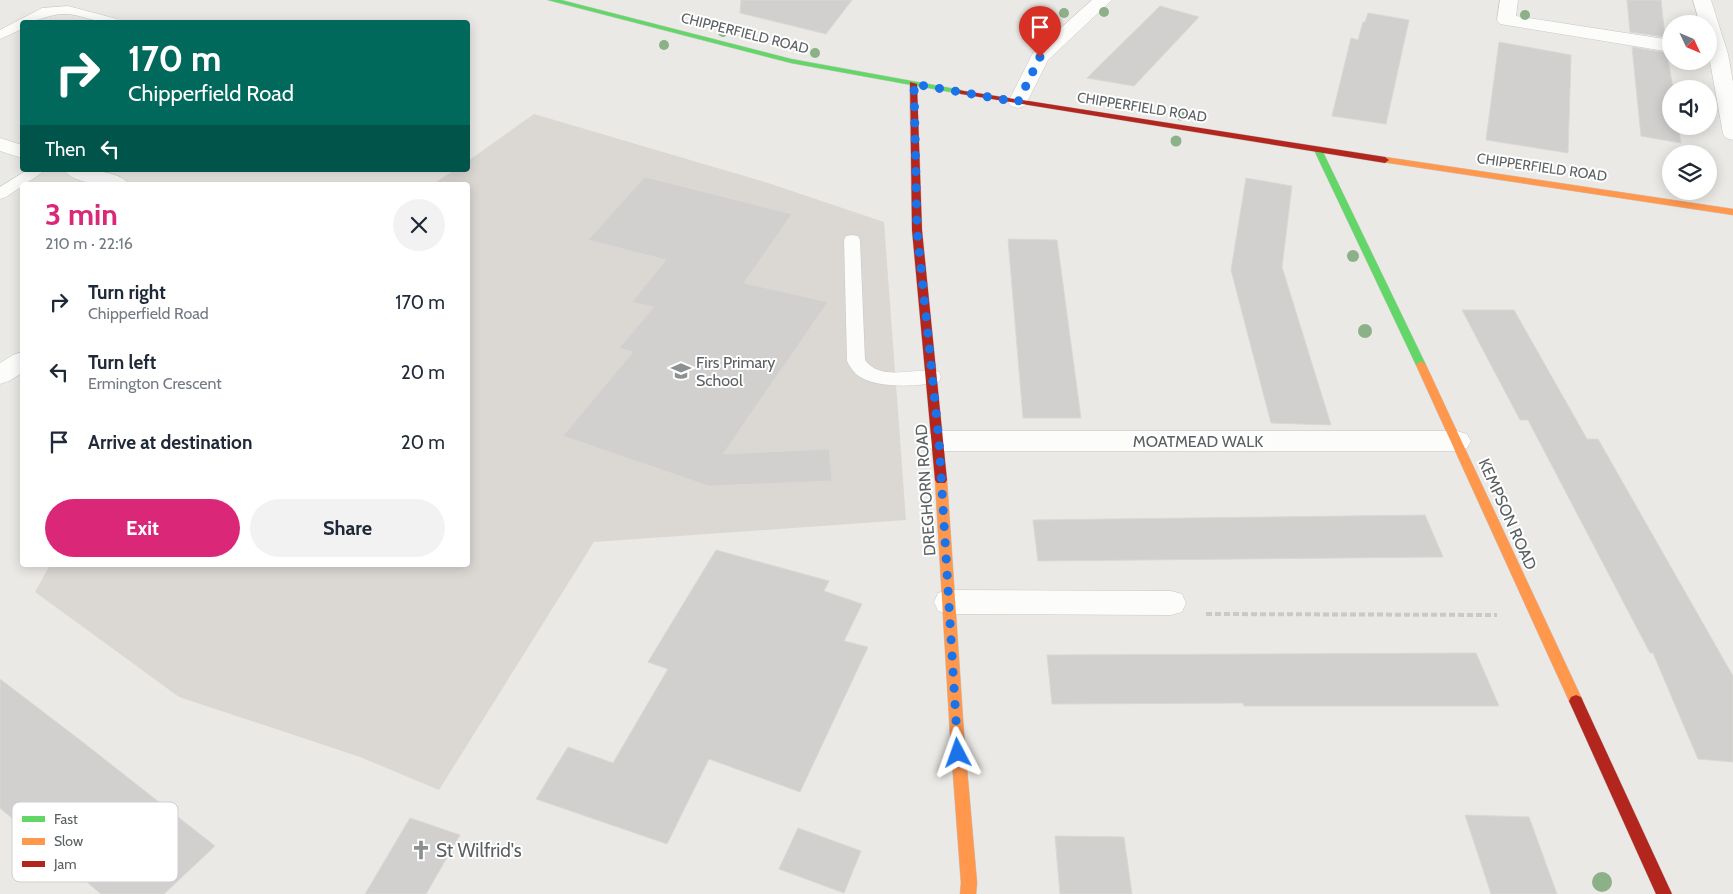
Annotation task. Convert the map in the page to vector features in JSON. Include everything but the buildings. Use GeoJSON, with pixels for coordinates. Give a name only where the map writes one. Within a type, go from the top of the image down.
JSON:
{"type":"FeatureCollection","features":[{"type":"Feature","properties":{"kind":"street","name":"CHIPPERFIELD ROAD"},"geometry":{"type":"LineString","coordinates":[[552,0],[791,61],[914,84],[1318,150],[1576,187],[1733,212]]}},
{"type":"Feature","properties":{"kind":"street"},"geometry":{"type":"LineString","coordinates":[[1018,102],[1040,57],[1102,0]]}},
{"type":"Feature","properties":{"kind":"street"},"geometry":{"type":"LineString","coordinates":[[1509,0],[1506,20],[1662,45]]}},
{"type":"Feature","properties":{"kind":"street"},"geometry":{"type":"LineString","coordinates":[[1702,0],[1720,53],[1733,134]]}},
{"type":"Feature","properties":{"kind":"street","name":"DREGHORN ROAD"},"geometry":{"type":"LineString","coordinates":[[914,84],[917,230],[939,441],[948,602],[969,883],[968,894]]}},
{"type":"Feature","properties":{"kind":"street"},"geometry":{"type":"LineString","coordinates":[[0,144],[20,151]]}},
{"type":"Feature","properties":{"kind":"street","name":"KEMPSON ROAD"},"geometry":{"type":"LineString","coordinates":[[1318,150],[1457,441],[1664,894]]}},
{"type":"Feature","properties":{"kind":"street"},"geometry":{"type":"LineString","coordinates":[[81,172],[110,182]]}},
{"type":"Feature","properties":{"kind":"street"},"geometry":{"type":"LineString","coordinates":[[0,375],[20,362]]}},
{"type":"Feature","properties":{"kind":"street","name":"MOATMEAD WALK"},"geometry":{"type":"LineString","coordinates":[[939,441],[1457,441]]}},
{"type":"Feature","properties":{"kind":"street"},"geometry":{"type":"LineString","coordinates":[[948,602],[1172,603]]}},
{"type":"Feature","properties":{"kind":"lane"},"geometry":{"type":"LineString","coordinates":[[30,20],[47,11],[68,10],[105,20]]}},
{"type":"Feature","properties":{"kind":"lane"},"geometry":{"type":"LineString","coordinates":[[0,35],[20,25]]}},
{"type":"Feature","properties":{"kind":"lane"},"geometry":{"type":"LineString","coordinates":[[0,194],[35,172]]}},
{"type":"Feature","properties":{"kind":"lane"},"geometry":{"type":"LineString","coordinates":[[852,240],[856,361],[859,368],[877,377],[932,377]]}},
{"type":"Feature","properties":{"kind":"path"},"geometry":{"type":"LineString","coordinates":[[1172,603],[1188,614],[1536,615]]}},
{"type":"Feature","properties":{"kind":"shaded area","name":"Firs Primary School"},"geometry":{"type":"Polygon","coordinates":[[[534,114],[768,183],[884,222],[906,520],[594,542],[439,790],[360,757],[179,697],[35,592],[49,567],[470,567],[470,182],[436,182],[451,172],[470,172],[470,160],[534,114]]]}},
{"type":"Feature","properties":{"kind":"traffic: fast"},"geometry":{"type":"LineString","coordinates":[[552,0],[791,61],[961,92]]}},
{"type":"Feature","properties":{"kind":"traffic: fast"},"geometry":{"type":"LineString","coordinates":[[1318,150],[1421,365]]}},
{"type":"Feature","properties":{"kind":"traffic: slow"},"geometry":{"type":"LineString","coordinates":[[1385,160],[1733,212]]}},
{"type":"Feature","properties":{"kind":"traffic: slow"},"geometry":{"type":"LineString","coordinates":[[1421,365],[1576,701]]}},
{"type":"Feature","properties":{"kind":"traffic: slow"},"geometry":{"type":"LineString","coordinates":[[941,480],[957,734],[969,883],[968,894]]}},
{"type":"Feature","properties":{"kind":"traffic: jam"},"geometry":{"type":"LineString","coordinates":[[913,84],[917,230],[941,480]]}},
{"type":"Feature","properties":{"kind":"traffic: jam"},"geometry":{"type":"LineString","coordinates":[[961,92],[1385,160]]}},
{"type":"Feature","properties":{"kind":"traffic: jam"},"geometry":{"type":"LineString","coordinates":[[1576,701],[1664,894]]}},
{"type":"Feature","properties":{"kind":"place","name":"Firs Primary School"},"geometry":{"type":"Point","coordinates":[681,371]}},
{"type":"Feature","properties":{"kind":"place","name":"St Wilfrid's"},"geometry":{"type":"Point","coordinates":[421,850]}},
{"type":"Feature","properties":{"kind":"route"},"geometry":{"type":"LineString","coordinates":[[958,753],[939,441],[917,230],[914,84],[1018,102],[1040,57]]}}]}
